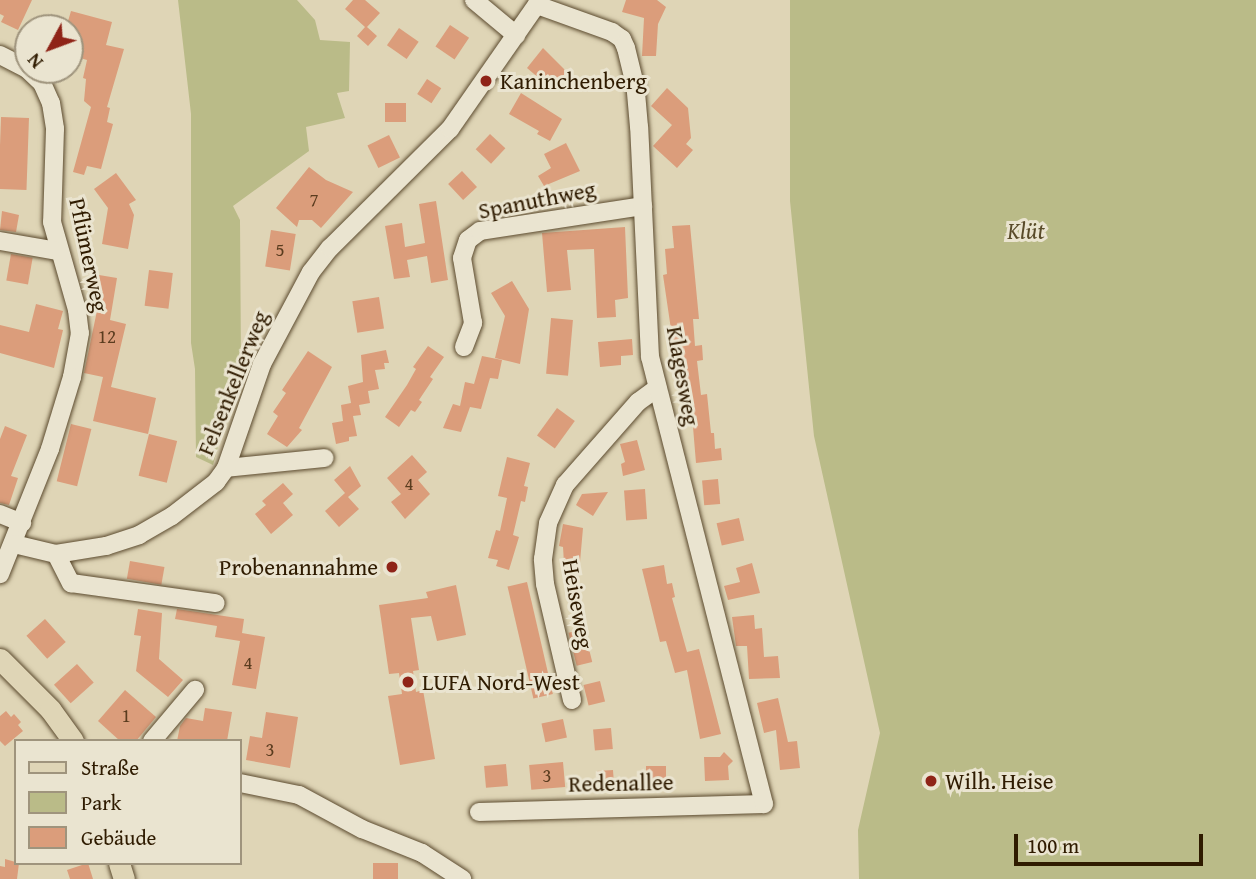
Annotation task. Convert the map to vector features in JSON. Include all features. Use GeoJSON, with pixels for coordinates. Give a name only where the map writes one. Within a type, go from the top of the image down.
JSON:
{"type":"FeatureCollection","features":[{"type":"Feature","properties":{"kind":"main road"},"geometry":{"type":"LineString","coordinates":[[0,659],[35,692],[71,739]]}},
{"type":"Feature","properties":{"kind":"street"},"geometry":{"type":"LineString","coordinates":[[474,0],[516,35]]}},
{"type":"Feature","properties":{"kind":"street","name":"Felsenkellerweg"},"geometry":{"type":"LineString","coordinates":[[13,544],[56,554],[106,546],[139,534],[204,494],[226,468],[262,365],[311,272],[330,248],[450,129],[538,2]]}},
{"type":"Feature","properties":{"kind":"street","name":"Klagesweg"},"geometry":{"type":"LineString","coordinates":[[538,2],[622,39],[636,89],[650,357],[764,804]]}},
{"type":"Feature","properties":{"kind":"street","name":"Pflümerweg"},"geometry":{"type":"LineString","coordinates":[[0,55],[27,69],[42,83],[51,103],[55,129],[52,222],[58,251],[77,310],[80,333],[72,377],[50,449],[0,574]]}},
{"type":"Feature","properties":{"kind":"street","name":"Spanuthweg"},"geometry":{"type":"LineString","coordinates":[[464,348],[473,323],[462,258],[468,240],[480,231],[642,206]]}},
{"type":"Feature","properties":{"kind":"street"},"geometry":{"type":"LineString","coordinates":[[0,241],[58,251]]}},
{"type":"Feature","properties":{"kind":"street","name":"Heiseweg"},"geometry":{"type":"LineString","coordinates":[[572,700],[545,584],[543,559],[548,523],[565,485],[638,402],[657,388]]}},
{"type":"Feature","properties":{"kind":"street"},"geometry":{"type":"LineString","coordinates":[[226,468],[324,458]]}},
{"type":"Feature","properties":{"kind":"street"},"geometry":{"type":"LineString","coordinates":[[0,514],[22,523]]}},
{"type":"Feature","properties":{"kind":"street"},"geometry":{"type":"LineString","coordinates":[[56,554],[71,583],[216,603]]}},
{"type":"Feature","properties":{"kind":"street"},"geometry":{"type":"LineString","coordinates":[[154,739],[195,690]]}},
{"type":"Feature","properties":{"kind":"street"},"geometry":{"type":"LineString","coordinates":[[242,783],[299,795],[362,829],[422,853],[462,879]]}},
{"type":"Feature","properties":{"kind":"street","name":"Redenallee"},"geometry":{"type":"LineString","coordinates":[[479,812],[764,804]]}},
{"type":"Feature","properties":{"kind":"green space"},"geometry":{"type":"Polygon","coordinates":[[[178,0],[297,0],[315,20],[320,40],[350,42],[349,91],[337,93],[345,118],[306,127],[309,151],[233,206],[240,220],[241,361],[213,465],[196,457],[195,369],[191,343],[191,114],[178,0]]]}},
{"type":"Feature","properties":{"kind":"green space","name":"Klüt"},"geometry":{"type":"Polygon","coordinates":[[[790,0],[1256,0],[1256,879],[859,879],[858,830],[880,733],[814,436],[790,201],[790,0]]]}},
{"type":"Feature","properties":{"kind":"building"},"geometry":{"type":"Polygon","coordinates":[[[0,0],[32,0],[25,14],[14,14],[14,28],[1,22],[4,16],[0,14],[0,0]]]}},
{"type":"Feature","properties":{"kind":"building"},"geometry":{"type":"Polygon","coordinates":[[[353,0],[365,0],[380,13],[367,27],[377,36],[368,46],[357,36],[365,27],[345,9],[353,0]]]}},
{"type":"Feature","properties":{"kind":"building"},"geometry":{"type":"Polygon","coordinates":[[[626,0],[657,0],[666,7],[658,24],[656,56],[642,56],[644,18],[622,12],[626,0]]]}},
{"type":"Feature","properties":{"kind":"building"},"geometry":{"type":"Polygon","coordinates":[[[84,14],[112,22],[106,45],[124,49],[107,107],[110,108],[107,122],[113,124],[101,169],[87,166],[84,175],[73,172],[91,107],[84,101],[87,60],[84,59],[84,14]]]}},
{"type":"Feature","properties":{"kind":"building"},"geometry":{"type":"Polygon","coordinates":[[[450,25],[469,38],[455,59],[435,47],[450,25]]]}},
{"type":"Feature","properties":{"kind":"building"},"geometry":{"type":"Polygon","coordinates":[[[399,28],[419,42],[407,59],[387,45],[399,28]]]}},
{"type":"Feature","properties":{"kind":"building"},"geometry":{"type":"Polygon","coordinates":[[[543,48],[568,73],[554,91],[527,68],[543,48]]]}},
{"type":"Feature","properties":{"kind":"building"},"geometry":{"type":"Polygon","coordinates":[[[427,79],[441,88],[431,103],[417,94],[427,79]]]}},
{"type":"Feature","properties":{"kind":"building"},"geometry":{"type":"Polygon","coordinates":[[[667,88],[688,108],[691,138],[686,144],[693,150],[677,168],[653,146],[672,125],[651,106],[667,88]]]}},
{"type":"Feature","properties":{"kind":"building"},"geometry":{"type":"Polygon","coordinates":[[[521,93],[562,119],[550,141],[537,134],[539,131],[509,114],[521,93]]]}},
{"type":"Feature","properties":{"kind":"building"},"geometry":{"type":"Polygon","coordinates":[[[385,103],[406,103],[406,122],[385,122],[385,103]]]}},
{"type":"Feature","properties":{"kind":"building"},"geometry":{"type":"Polygon","coordinates":[[[1,117],[29,118],[26,190],[0,189],[1,117]]]}},
{"type":"Feature","properties":{"kind":"building"},"geometry":{"type":"Polygon","coordinates":[[[490,134],[505,148],[491,164],[476,149],[490,134]]]}},
{"type":"Feature","properties":{"kind":"building"},"geometry":{"type":"Polygon","coordinates":[[[389,135],[400,157],[378,168],[367,146],[389,135]]]}},
{"type":"Feature","properties":{"kind":"building"},"geometry":{"type":"Polygon","coordinates":[[[566,143],[580,171],[544,186],[538,176],[551,168],[544,154],[566,143]]]}},
{"type":"Feature","properties":{"kind":"building"},"geometry":{"type":"Polygon","coordinates":[[[309,167],[326,180],[353,192],[321,228],[312,220],[299,220],[297,227],[276,208],[309,167]]]}},
{"type":"Feature","properties":{"kind":"building"},"geometry":{"type":"Polygon","coordinates":[[[462,171],[477,187],[463,200],[448,184],[462,171]]]}},
{"type":"Feature","properties":{"kind":"building"},"geometry":{"type":"Polygon","coordinates":[[[116,173],[136,200],[129,204],[134,215],[128,249],[102,244],[108,208],[94,189],[116,173]]]}},
{"type":"Feature","properties":{"kind":"building"},"geometry":{"type":"Polygon","coordinates":[[[436,201],[448,280],[431,283],[427,256],[407,260],[410,277],[394,279],[385,226],[402,223],[405,247],[425,243],[419,204],[436,201]]]}},
{"type":"Feature","properties":{"kind":"building"},"geometry":{"type":"Polygon","coordinates":[[[2,211],[19,215],[16,232],[0,230],[2,211]]]}},
{"type":"Feature","properties":{"kind":"building"},"geometry":{"type":"Polygon","coordinates":[[[690,225],[699,319],[693,319],[695,346],[702,345],[703,360],[697,361],[701,395],[707,394],[711,433],[714,433],[715,449],[721,448],[722,460],[696,463],[692,415],[688,415],[684,383],[679,384],[663,275],[667,274],[665,249],[674,248],[672,226],[690,225]]]}},
{"type":"Feature","properties":{"kind":"building"},"geometry":{"type":"Polygon","coordinates":[[[625,227],[628,298],[615,300],[616,317],[597,318],[594,249],[567,250],[571,290],[547,292],[542,233],[625,227]]]}},
{"type":"Feature","properties":{"kind":"building"},"geometry":{"type":"Polygon","coordinates":[[[271,230],[296,234],[290,270],[265,267],[271,230]]]}},
{"type":"Feature","properties":{"kind":"building"},"geometry":{"type":"Polygon","coordinates":[[[11,254],[33,258],[28,284],[6,281],[11,254]]]}},
{"type":"Feature","properties":{"kind":"building"},"geometry":{"type":"Polygon","coordinates":[[[149,270],[173,273],[168,309],[145,306],[149,270]]]}},
{"type":"Feature","properties":{"kind":"building"},"geometry":{"type":"Polygon","coordinates":[[[99,275],[117,278],[110,320],[126,324],[111,387],[156,398],[148,434],[93,421],[103,377],[84,373],[99,301],[94,300],[99,275]]]}},
{"type":"Feature","properties":{"kind":"building"},"geometry":{"type":"Polygon","coordinates":[[[512,281],[529,309],[520,364],[495,358],[505,316],[491,293],[512,281]]]}},
{"type":"Feature","properties":{"kind":"building"},"geometry":{"type":"Polygon","coordinates":[[[379,297],[384,329],[357,333],[352,301],[379,297]]]}},
{"type":"Feature","properties":{"kind":"building"},"geometry":{"type":"Polygon","coordinates":[[[36,304],[63,311],[58,329],[63,330],[54,368],[0,353],[0,325],[29,332],[36,304]]]}},
{"type":"Feature","properties":{"kind":"building"},"geometry":{"type":"Polygon","coordinates":[[[551,318],[573,320],[568,376],[546,374],[551,318]]]}},
{"type":"Feature","properties":{"kind":"building"},"geometry":{"type":"Polygon","coordinates":[[[632,339],[633,355],[621,356],[621,365],[600,367],[598,342],[632,339]]]}},
{"type":"Feature","properties":{"kind":"building"},"geometry":{"type":"Polygon","coordinates":[[[428,346],[444,357],[430,377],[433,379],[419,400],[422,402],[415,412],[411,410],[399,427],[385,417],[407,385],[416,369],[413,367],[428,346]]]}},
{"type":"Feature","properties":{"kind":"building"},"geometry":{"type":"Polygon","coordinates":[[[386,350],[389,363],[384,363],[385,369],[375,370],[379,389],[368,391],[370,403],[359,405],[361,415],[353,416],[357,436],[336,444],[332,423],[343,421],[341,405],[351,403],[348,386],[363,382],[361,355],[386,350]]]}},
{"type":"Feature","properties":{"kind":"building"},"geometry":{"type":"Polygon","coordinates":[[[308,351],[332,367],[299,428],[302,430],[287,447],[267,434],[278,416],[273,412],[286,393],[282,390],[308,351]]]}},
{"type":"Feature","properties":{"kind":"building"},"geometry":{"type":"Polygon","coordinates":[[[482,356],[502,360],[498,379],[490,378],[481,409],[470,407],[461,432],[443,428],[453,404],[460,406],[465,382],[474,384],[482,356]]]}},
{"type":"Feature","properties":{"kind":"building"},"geometry":{"type":"Polygon","coordinates":[[[557,408],[575,421],[555,448],[537,436],[557,408]]]}},
{"type":"Feature","properties":{"kind":"building"},"geometry":{"type":"Polygon","coordinates":[[[71,424],[91,429],[77,486],[57,481],[71,424]]]}},
{"type":"Feature","properties":{"kind":"building"},"geometry":{"type":"Polygon","coordinates":[[[5,426],[27,435],[11,476],[18,478],[9,505],[0,503],[0,439],[5,426]]]}},
{"type":"Feature","properties":{"kind":"building"},"geometry":{"type":"Polygon","coordinates":[[[149,434],[177,441],[167,483],[139,476],[149,434]]]}},
{"type":"Feature","properties":{"kind":"building"},"geometry":{"type":"Polygon","coordinates":[[[637,440],[645,470],[623,476],[621,464],[625,462],[620,444],[637,440]]]}},
{"type":"Feature","properties":{"kind":"building"},"geometry":{"type":"Polygon","coordinates":[[[412,455],[427,472],[418,480],[430,494],[405,519],[391,502],[401,494],[387,478],[412,455]]]}},
{"type":"Feature","properties":{"kind":"building"},"geometry":{"type":"Polygon","coordinates":[[[507,457],[530,463],[524,486],[528,487],[525,502],[521,501],[513,535],[519,537],[509,570],[496,566],[498,560],[488,558],[496,530],[500,531],[507,498],[498,496],[507,457]]]}},
{"type":"Feature","properties":{"kind":"building"},"geometry":{"type":"Polygon","coordinates":[[[350,466],[361,486],[348,497],[359,509],[339,527],[325,511],[345,493],[334,480],[350,466]]]}},
{"type":"Feature","properties":{"kind":"building"},"geometry":{"type":"Polygon","coordinates":[[[718,479],[720,504],[704,505],[702,480],[718,479]]]}},
{"type":"Feature","properties":{"kind":"building"},"geometry":{"type":"Polygon","coordinates":[[[283,483],[293,494],[283,503],[293,515],[271,534],[255,514],[266,505],[262,501],[283,483]]]}},
{"type":"Feature","properties":{"kind":"building"},"geometry":{"type":"Polygon","coordinates":[[[645,489],[647,519],[626,520],[624,490],[645,489]]]}},
{"type":"Feature","properties":{"kind":"building"},"geometry":{"type":"Polygon","coordinates":[[[608,492],[593,516],[576,505],[582,494],[608,492]]]}},
{"type":"Feature","properties":{"kind":"building"},"geometry":{"type":"Polygon","coordinates":[[[739,518],[744,540],[722,546],[717,523],[739,518]]]}},
{"type":"Feature","properties":{"kind":"building"},"geometry":{"type":"Polygon","coordinates":[[[563,524],[583,528],[580,562],[564,563],[563,547],[559,546],[563,524]]]}},
{"type":"Feature","properties":{"kind":"building"},"geometry":{"type":"Polygon","coordinates":[[[130,561],[164,567],[161,585],[127,579],[130,561]]]}},
{"type":"Feature","properties":{"kind":"building"},"geometry":{"type":"Polygon","coordinates":[[[752,563],[760,593],[728,600],[724,586],[740,582],[736,568],[752,563]]]}},
{"type":"Feature","properties":{"kind":"building"},"geometry":{"type":"Polygon","coordinates":[[[664,565],[667,584],[672,583],[675,597],[672,598],[687,652],[699,649],[721,734],[700,739],[687,670],[675,673],[666,641],[660,642],[642,569],[664,565]]]}},
{"type":"Feature","properties":{"kind":"building"},"geometry":{"type":"Polygon","coordinates":[[[527,582],[553,694],[533,699],[508,586],[527,582]]]}},
{"type":"Feature","properties":{"kind":"building","name":"LUFA Nord-West"},"geometry":{"type":"Polygon","coordinates":[[[456,585],[466,635],[437,641],[431,616],[411,618],[419,670],[413,671],[416,692],[423,690],[435,759],[400,765],[388,696],[402,694],[399,673],[389,674],[379,605],[428,598],[426,592],[456,585]]]}},
{"type":"Feature","properties":{"kind":"building"},"geometry":{"type":"Polygon","coordinates":[[[138,609],[162,613],[159,659],[183,680],[168,697],[136,671],[141,636],[134,635],[138,609]]]}},
{"type":"Feature","properties":{"kind":"building"},"geometry":{"type":"Polygon","coordinates":[[[177,609],[244,619],[242,633],[265,637],[256,689],[232,685],[240,641],[215,637],[217,626],[175,619],[177,609]]]}},
{"type":"Feature","properties":{"kind":"building"},"geometry":{"type":"Polygon","coordinates":[[[754,615],[755,629],[762,628],[764,657],[778,656],[780,678],[749,679],[747,646],[736,646],[732,617],[754,615]]]}},
{"type":"Feature","properties":{"kind":"building"},"geometry":{"type":"Polygon","coordinates":[[[45,619],[66,642],[47,659],[26,636],[45,619]]]}},
{"type":"Feature","properties":{"kind":"building"},"geometry":{"type":"Polygon","coordinates":[[[584,629],[592,662],[577,666],[568,633],[584,629]]]}},
{"type":"Feature","properties":{"kind":"building"},"geometry":{"type":"Polygon","coordinates":[[[77,664],[94,683],[71,703],[54,685],[77,664]]]}},
{"type":"Feature","properties":{"kind":"building"},"geometry":{"type":"Polygon","coordinates":[[[600,681],[605,701],[589,705],[584,685],[600,681]]]}},
{"type":"Feature","properties":{"kind":"building"},"geometry":{"type":"Polygon","coordinates":[[[125,690],[156,717],[138,739],[118,739],[98,721],[125,690]]]}},
{"type":"Feature","properties":{"kind":"building"},"geometry":{"type":"Polygon","coordinates":[[[778,698],[788,742],[797,741],[800,768],[780,770],[776,730],[764,733],[757,703],[778,698]]]}},
{"type":"Feature","properties":{"kind":"building"},"geometry":{"type":"Polygon","coordinates":[[[205,708],[232,712],[227,739],[177,739],[180,726],[186,718],[203,721],[205,708]]]}},
{"type":"Feature","properties":{"kind":"building"},"geometry":{"type":"Polygon","coordinates":[[[6,711],[11,717],[14,714],[21,722],[18,725],[23,731],[5,746],[0,741],[0,716],[6,711]]]}},
{"type":"Feature","properties":{"kind":"building"},"geometry":{"type":"Polygon","coordinates":[[[266,712],[298,717],[290,768],[246,760],[250,736],[262,738],[266,712]]]}},
{"type":"Feature","properties":{"kind":"building"},"geometry":{"type":"Polygon","coordinates":[[[563,719],[567,738],[545,742],[541,724],[563,719]]]}},
{"type":"Feature","properties":{"kind":"building"},"geometry":{"type":"Polygon","coordinates":[[[611,728],[613,749],[595,750],[593,730],[611,728]]]}},
{"type":"Feature","properties":{"kind":"building"},"geometry":{"type":"Polygon","coordinates":[[[724,752],[733,761],[728,766],[729,780],[705,781],[704,757],[720,757],[724,752]]]}},
{"type":"Feature","properties":{"kind":"building"},"geometry":{"type":"Polygon","coordinates":[[[563,762],[565,787],[531,790],[529,765],[563,762]]]}},
{"type":"Feature","properties":{"kind":"building"},"geometry":{"type":"Polygon","coordinates":[[[506,764],[508,786],[486,788],[484,766],[506,764]]]}},
{"type":"Feature","properties":{"kind":"building"},"geometry":{"type":"Polygon","coordinates":[[[646,766],[666,766],[666,785],[646,785],[646,766]]]}},
{"type":"Feature","properties":{"kind":"building"},"geometry":{"type":"Polygon","coordinates":[[[613,770],[614,786],[598,787],[597,771],[613,770]]]}},
{"type":"Feature","properties":{"kind":"building"},"geometry":{"type":"Polygon","coordinates":[[[5,859],[19,865],[17,879],[0,879],[0,866],[5,867],[5,859]]]}},
{"type":"Feature","properties":{"kind":"building"},"geometry":{"type":"Polygon","coordinates":[[[373,863],[398,863],[398,879],[373,879],[373,863]]]}},
{"type":"Feature","properties":{"kind":"building"},"geometry":{"type":"Polygon","coordinates":[[[89,865],[93,879],[70,879],[67,870],[89,865]]]}},
{"type":"Feature","properties":{"kind":"place","name":"Kaninchenberg"},"geometry":{"type":"Point","coordinates":[486,81]}},
{"type":"Feature","properties":{"kind":"place","name":"Probenannahme"},"geometry":{"type":"Point","coordinates":[392,567]}},
{"type":"Feature","properties":{"kind":"place","name":"LUFA Nord-West"},"geometry":{"type":"Point","coordinates":[408,682]}},
{"type":"Feature","properties":{"kind":"place","name":"Wilh. Heise"},"geometry":{"type":"Point","coordinates":[931,781]}}]}
